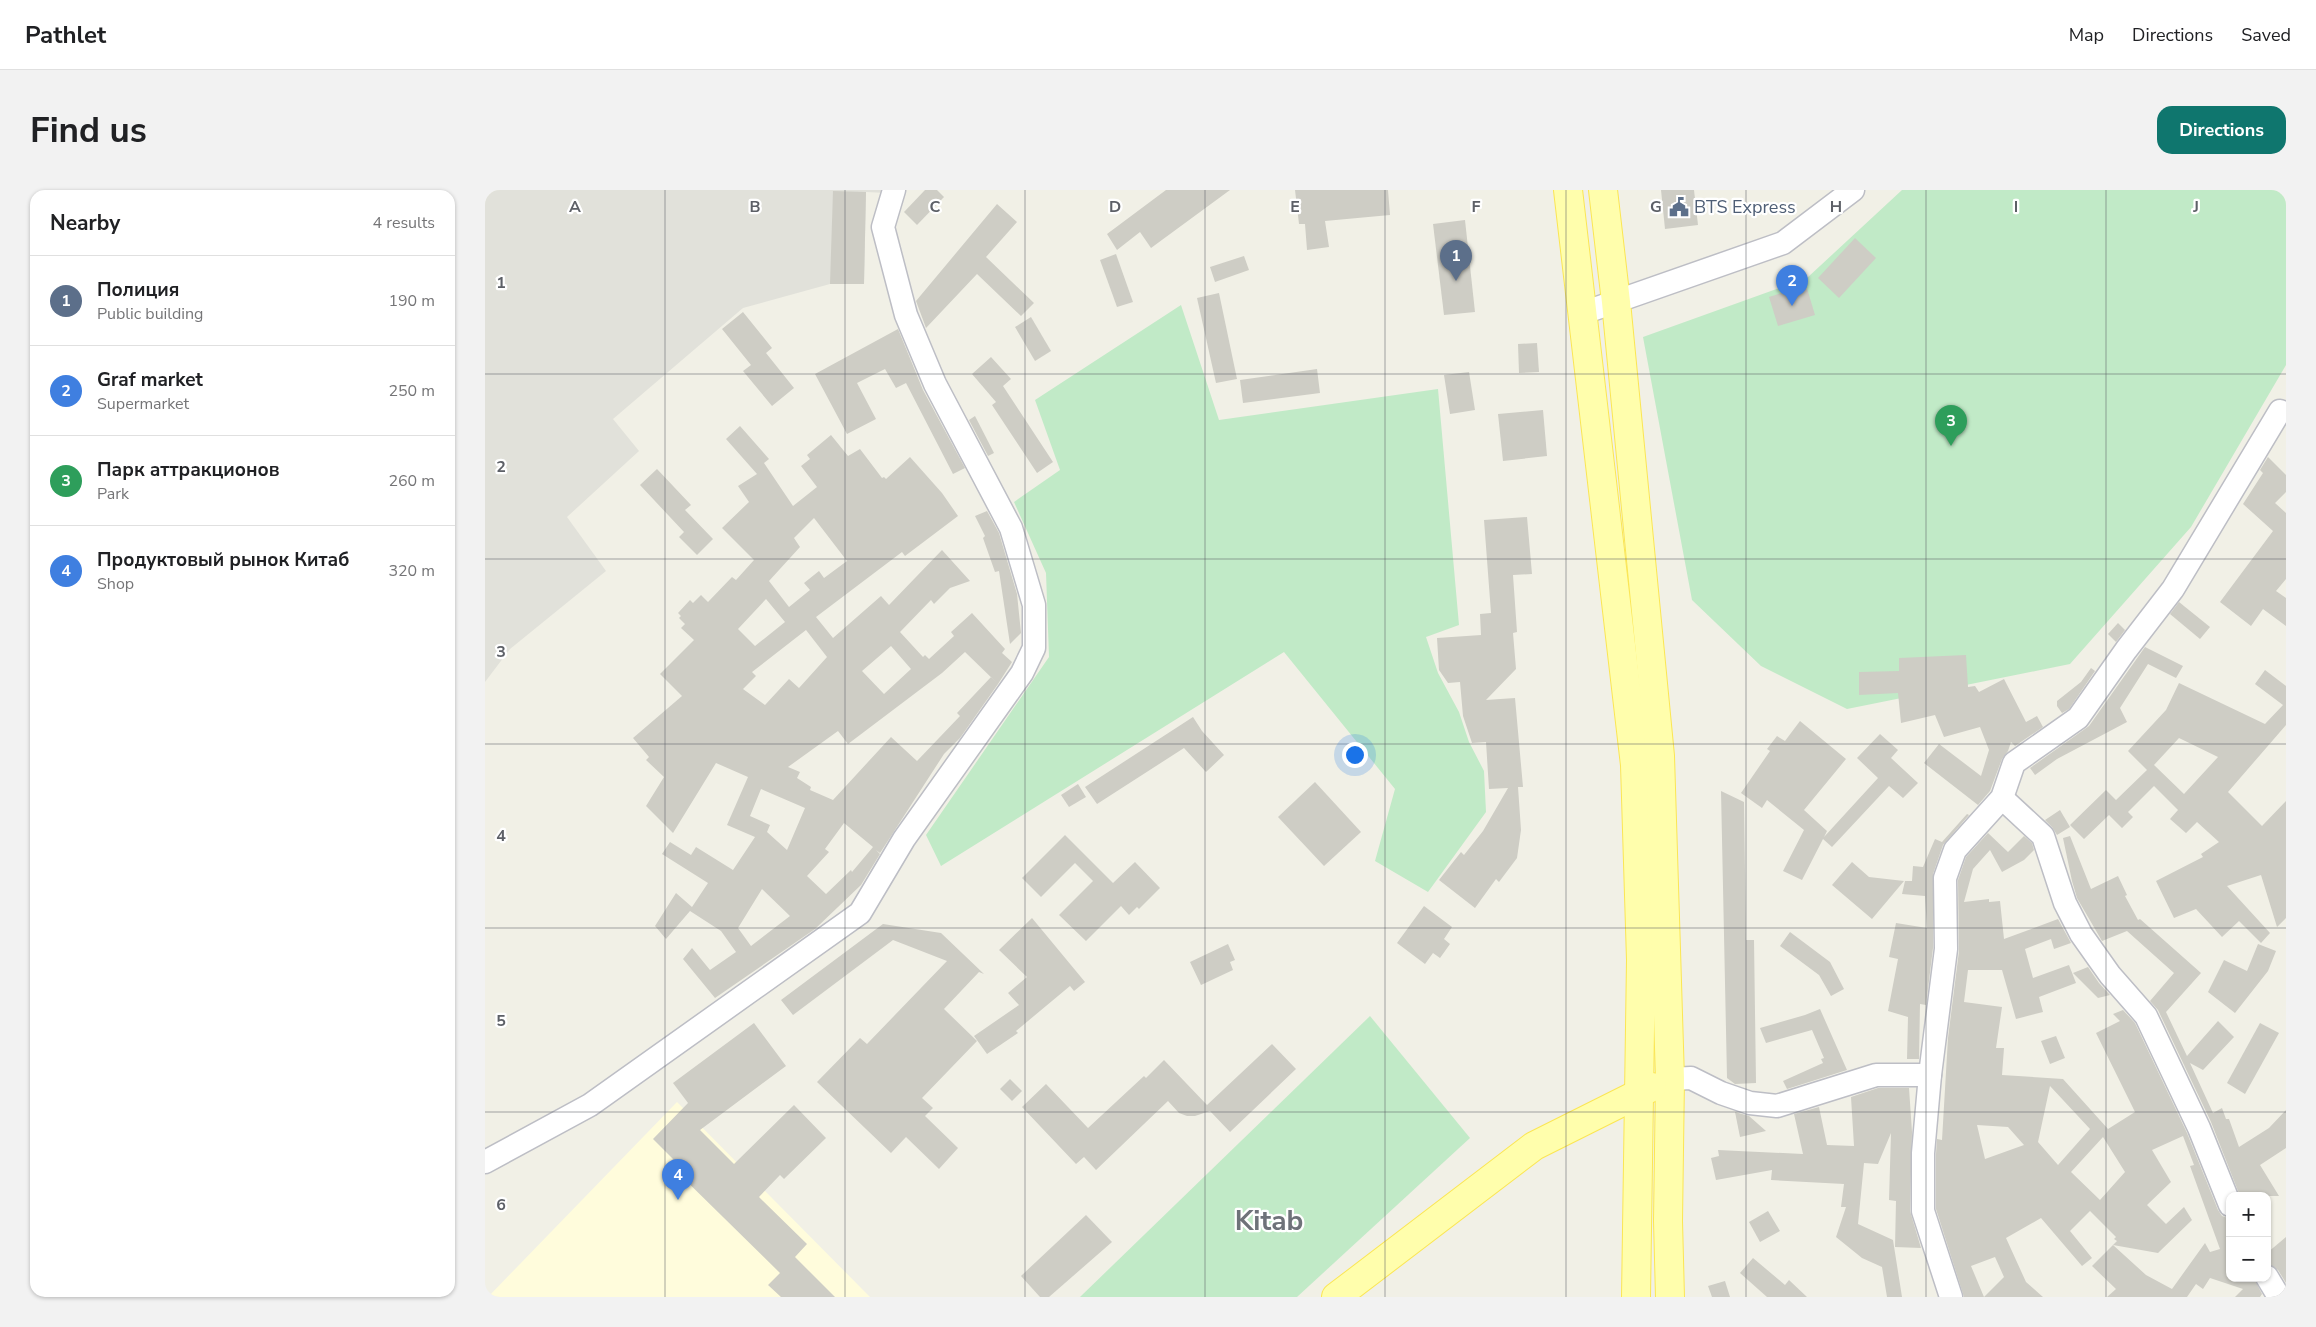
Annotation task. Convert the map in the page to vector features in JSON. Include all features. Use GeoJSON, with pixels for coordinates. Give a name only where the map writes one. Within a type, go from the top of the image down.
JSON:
{"type":"FeatureCollection","features":[{"type":"Feature","properties":{"kind":"main road"},"geometry":{"type":"LineString","coordinates":[[1568,190],[1635,765],[1641,960],[1636,1297]]}},
{"type":"Feature","properties":{"kind":"main road"},"geometry":{"type":"LineString","coordinates":[[1603,190],[1616,302],[1660,756],[1670,1079],[1668,1221],[1670,1297]]}},
{"type":"Feature","properties":{"kind":"main road"},"geometry":{"type":"LineString","coordinates":[[1336,1297],[1533,1146],[1670,1079]]}},
{"type":"Feature","properties":{"kind":"street"},"geometry":{"type":"LineString","coordinates":[[485,1162],[590,1105],[859,913],[909,832],[1021,672],[1034,648],[1034,605],[1011,528],[935,384],[906,315],[883,227],[894,190]]}},
{"type":"Feature","properties":{"kind":"street"},"geometry":{"type":"LineString","coordinates":[[1583,313],[1693,277],[1783,243],[1853,190]]}},
{"type":"Feature","properties":{"kind":"street"},"geometry":{"type":"LineString","coordinates":[[1951,1297],[1923,1211],[1923,1153],[1930,1075],[1946,949],[1945,878],[1955,850],[2002,798],[2014,763],[2079,718],[2126,650],[2173,590],[2279,411]]}},
{"type":"Feature","properties":{"kind":"street"},"geometry":{"type":"LineString","coordinates":[[2002,798],[2043,836],[2065,903],[2081,934],[2110,975],[2146,1016],[2199,1128],[2226,1195]]}},
{"type":"Feature","properties":{"kind":"street"},"geometry":{"type":"LineString","coordinates":[[1670,1079],[1691,1078],[1721,1093],[1750,1102],[1777,1106],[1876,1075],[1930,1075]]}},
{"type":"Feature","properties":{"kind":"street"},"geometry":{"type":"LineString","coordinates":[[2270,1282],[2279,1297]]}},
{"type":"Feature","properties":{"kind":"shaded area"},"geometry":{"type":"Polygon","coordinates":[[[485,190],[886,190],[887,193],[866,192],[864,284],[830,284],[743,308],[613,419],[639,451],[567,517],[606,571],[510,649],[485,682],[485,190]]]}},
{"type":"Feature","properties":{"kind":"shaded area"},"geometry":{"type":"Polygon","coordinates":[[[677,1102],[870,1297],[488,1297],[677,1102]]]}},
{"type":"Feature","properties":{"kind":"green space"},"geometry":{"type":"Polygon","coordinates":[[[1902,190],[2286,190],[2286,365],[2191,527],[2070,664],[1847,709],[1761,666],[1692,600],[1643,337],[1807,278],[1902,190]]]}},
{"type":"Feature","properties":{"kind":"green space"},"geometry":{"type":"Polygon","coordinates":[[[1181,305],[1219,420],[1438,389],[1459,625],[1426,637],[1438,673],[1459,712],[1469,742],[1484,771],[1486,812],[1428,892],[1375,861],[1395,789],[1284,652],[941,866],[926,835],[1049,657],[1046,573],[1014,502],[1060,470],[1035,400],[1181,305]]]}},
{"type":"Feature","properties":{"kind":"green space"},"geometry":{"type":"Polygon","coordinates":[[[1370,1016],[1470,1138],[1297,1297],[1080,1297],[1370,1016]]]}},
{"type":"Feature","properties":{"kind":"building"},"geometry":{"type":"Polygon","coordinates":[[[925,190],[937,190],[944,197],[917,225],[904,212],[925,190]]]}},
{"type":"Feature","properties":{"kind":"building"},"geometry":{"type":"Polygon","coordinates":[[[1166,190],[1230,190],[1151,248],[1140,232],[1117,250],[1107,234],[1166,190]]]}},
{"type":"Feature","properties":{"kind":"building"},"geometry":{"type":"Polygon","coordinates":[[[1295,190],[1388,190],[1390,215],[1325,221],[1329,247],[1307,250],[1305,224],[1299,224],[1295,190]]]}},
{"type":"Feature","properties":{"kind":"building","name":"BTS Express"},"geometry":{"type":"Polygon","coordinates":[[[1661,190],[1694,190],[1698,225],[1665,229],[1661,190]]]}},
{"type":"Feature","properties":{"kind":"building"},"geometry":{"type":"Polygon","coordinates":[[[833,191],[866,192],[864,284],[830,284],[833,191]]]}},
{"type":"Feature","properties":{"kind":"building"},"geometry":{"type":"Polygon","coordinates":[[[997,204],[1017,222],[986,257],[1034,303],[1021,316],[977,274],[926,328],[916,301],[997,204]]]}},
{"type":"Feature","properties":{"kind":"building"},"geometry":{"type":"Polygon","coordinates":[[[1465,220],[1475,312],[1444,315],[1433,224],[1465,220]]]}},
{"type":"Feature","properties":{"kind":"building"},"geometry":{"type":"Polygon","coordinates":[[[1855,238],[1876,258],[1839,298],[1818,278],[1855,238]]]}},
{"type":"Feature","properties":{"kind":"building"},"geometry":{"type":"Polygon","coordinates":[[[1116,254],[1133,302],[1117,307],[1100,260],[1116,254]]]}},
{"type":"Feature","properties":{"kind":"building"},"geometry":{"type":"Polygon","coordinates":[[[1244,256],[1249,270],[1215,282],[1210,267],[1244,256]]]}},
{"type":"Feature","properties":{"kind":"building"},"geometry":{"type":"Polygon","coordinates":[[[1806,285],[1815,315],[1778,326],[1769,297],[1806,285]]]}},
{"type":"Feature","properties":{"kind":"building"},"geometry":{"type":"Polygon","coordinates":[[[1219,293],[1237,379],[1216,383],[1197,298],[1219,293]]]}},
{"type":"Feature","properties":{"kind":"building"},"geometry":{"type":"Polygon","coordinates":[[[743,312],[772,348],[766,353],[794,388],[772,406],[743,371],[751,365],[722,329],[743,312]]]}},
{"type":"Feature","properties":{"kind":"building"},"geometry":{"type":"Polygon","coordinates":[[[1031,317],[1051,351],[1035,361],[1015,327],[1031,317]]]}},
{"type":"Feature","properties":{"kind":"building"},"geometry":{"type":"Polygon","coordinates":[[[898,329],[923,390],[965,468],[953,474],[906,383],[896,388],[885,369],[857,383],[876,419],[847,434],[815,374],[898,329]]]}},
{"type":"Feature","properties":{"kind":"building"},"geometry":{"type":"Polygon","coordinates":[[[1537,343],[1539,372],[1519,373],[1518,344],[1537,343]]]}},
{"type":"Feature","properties":{"kind":"building"},"geometry":{"type":"Polygon","coordinates":[[[991,357],[1011,379],[1003,386],[1053,462],[1037,473],[992,405],[996,402],[972,374],[991,357]]]}},
{"type":"Feature","properties":{"kind":"building"},"geometry":{"type":"Polygon","coordinates":[[[1317,369],[1320,393],[1243,403],[1240,380],[1317,369]]]}},
{"type":"Feature","properties":{"kind":"building"},"geometry":{"type":"Polygon","coordinates":[[[1469,372],[1475,410],[1450,414],[1444,375],[1469,372]]]}},
{"type":"Feature","properties":{"kind":"building"},"geometry":{"type":"Polygon","coordinates":[[[1543,410],[1547,456],[1503,461],[1498,414],[1543,410]]]}},
{"type":"Feature","properties":{"kind":"building"},"geometry":{"type":"Polygon","coordinates":[[[975,416],[994,453],[988,456],[969,420],[975,416]]]}},
{"type":"Feature","properties":{"kind":"building"},"geometry":{"type":"Polygon","coordinates":[[[740,426],[769,459],[764,463],[793,506],[817,487],[801,466],[810,459],[807,455],[831,435],[848,456],[860,449],[882,478],[886,479],[910,457],[942,493],[958,516],[905,556],[902,552],[816,617],[833,638],[881,596],[889,605],[942,550],[970,581],[950,588],[934,604],[931,600],[900,632],[923,657],[925,655],[929,659],[954,636],[951,632],[972,613],[1005,649],[1002,653],[1012,662],[960,738],[944,754],[880,853],[876,850],[880,854],[861,885],[815,929],[715,998],[683,959],[692,948],[710,970],[736,952],[721,931],[690,911],[666,939],[655,926],[676,893],[692,907],[708,883],[662,854],[670,842],[691,855],[696,847],[733,870],[755,837],[727,825],[748,777],[716,763],[673,833],[646,806],[664,777],[646,760],[649,757],[633,738],[682,696],[660,674],[694,640],[681,628],[685,624],[679,618],[681,616],[678,613],[690,600],[693,603],[701,595],[708,602],[732,577],[736,580],[754,560],[722,528],[749,502],[738,486],[757,474],[726,439],[740,426]],[[814,518],[794,538],[800,547],[769,581],[789,607],[810,590],[804,583],[819,571],[824,578],[847,561],[814,518]],[[766,599],[738,629],[755,646],[785,622],[766,599]],[[806,630],[752,672],[756,676],[743,689],[765,705],[789,679],[799,688],[827,657],[806,630]],[[891,646],[862,671],[884,694],[911,669],[891,646]],[[965,652],[942,673],[848,744],[838,731],[788,767],[800,772],[797,778],[811,787],[810,790],[833,800],[891,737],[917,761],[960,716],[957,713],[991,677],[965,652]],[[761,789],[750,816],[770,825],[767,832],[787,850],[805,808],[761,789]],[[844,823],[825,849],[829,852],[807,876],[826,894],[851,870],[852,872],[873,847],[844,823]],[[762,889],[738,928],[751,946],[790,916],[762,889]]]}},
{"type":"Feature","properties":{"kind":"building"},"geometry":{"type":"Polygon","coordinates":[[[2268,457],[2286,475],[2286,492],[2275,503],[2286,513],[2286,579],[2276,591],[2286,598],[2286,626],[2263,609],[2251,626],[2220,602],[2273,531],[2243,504],[2263,473],[2260,470],[2268,457]]]}},
{"type":"Feature","properties":{"kind":"building"},"geometry":{"type":"Polygon","coordinates":[[[657,469],[691,505],[685,510],[713,539],[697,555],[679,537],[684,532],[640,485],[657,469]]]}},
{"type":"Feature","properties":{"kind":"building"},"geometry":{"type":"Polygon","coordinates":[[[987,511],[999,533],[1017,594],[1021,633],[1010,644],[999,571],[995,572],[983,538],[985,536],[975,516],[987,511]]]}},
{"type":"Feature","properties":{"kind":"building"},"geometry":{"type":"Polygon","coordinates":[[[1527,517],[1532,574],[1513,575],[1517,632],[1513,633],[1516,669],[1486,700],[1515,698],[1523,787],[1518,787],[1521,830],[1517,858],[1499,882],[1496,879],[1475,908],[1439,880],[1461,852],[1464,855],[1483,831],[1508,788],[1489,789],[1486,742],[1472,743],[1463,716],[1460,682],[1448,683],[1439,670],[1437,638],[1481,635],[1480,614],[1491,613],[1484,520],[1527,517]]]}},
{"type":"Feature","properties":{"kind":"building"},"geometry":{"type":"Polygon","coordinates":[[[2179,602],[2210,627],[2200,639],[2170,614],[2179,602]]]}},
{"type":"Feature","properties":{"kind":"building"},"geometry":{"type":"Polygon","coordinates":[[[2118,623],[2125,630],[2116,642],[2108,634],[2118,623]]]}},
{"type":"Feature","properties":{"kind":"building"},"geometry":{"type":"Polygon","coordinates":[[[2145,647],[2183,666],[2176,678],[2148,664],[2120,708],[2127,722],[2057,759],[2035,775],[2030,768],[2089,726],[2145,647]]]}},
{"type":"Feature","properties":{"kind":"building"},"geometry":{"type":"Polygon","coordinates":[[[1966,655],[1968,687],[1975,686],[1979,692],[2004,679],[2026,722],[2037,716],[2043,727],[2015,746],[2011,742],[2008,751],[2002,759],[1990,791],[1978,805],[1924,763],[1939,744],[1981,776],[1989,750],[1980,727],[1944,737],[1935,715],[1901,723],[1898,693],[1859,695],[1859,672],[1899,671],[1899,658],[1966,655]]]}},
{"type":"Feature","properties":{"kind":"building"},"geometry":{"type":"Polygon","coordinates":[[[2091,668],[2095,671],[2069,709],[2062,713],[2057,706],[2057,701],[2081,682],[2091,668]]]}},
{"type":"Feature","properties":{"kind":"building"},"geometry":{"type":"Polygon","coordinates":[[[2265,670],[2286,686],[2286,725],[2228,792],[2262,826],[2286,801],[2286,918],[2277,927],[2261,875],[2227,886],[2270,933],[2261,943],[2239,921],[2222,937],[2196,909],[2174,918],[2156,881],[2203,857],[2201,854],[2219,842],[2197,822],[2186,833],[2170,819],[2178,810],[2154,786],[2128,812],[2133,817],[2122,828],[2109,815],[2084,839],[2070,825],[2106,790],[2116,800],[2147,770],[2128,751],[2166,710],[2179,683],[2265,724],[2283,705],[2255,684],[2265,670]],[[2179,738],[2154,765],[2184,794],[2218,757],[2179,738]]]}},
{"type":"Feature","properties":{"kind":"building"},"geometry":{"type":"Polygon","coordinates":[[[1193,717],[1202,731],[1224,755],[1206,772],[1184,748],[1097,804],[1085,787],[1193,717]]]}},
{"type":"Feature","properties":{"kind":"building"},"geometry":{"type":"Polygon","coordinates":[[[1800,721],[1846,759],[1804,810],[1827,831],[1824,837],[1878,778],[1857,758],[1880,734],[1898,750],[1891,758],[1918,783],[1903,798],[1889,786],[1832,847],[1823,839],[1802,880],[1783,871],[1804,830],[1767,800],[1762,808],[1741,793],[1770,751],[1767,749],[1777,736],[1785,741],[1800,721]]]}},
{"type":"Feature","properties":{"kind":"building"},"geometry":{"type":"Polygon","coordinates":[[[1315,782],[1361,832],[1324,866],[1278,817],[1315,782]]]}},
{"type":"Feature","properties":{"kind":"building"},"geometry":{"type":"Polygon","coordinates":[[[1078,784],[1086,797],[1069,807],[1061,795],[1078,784]]]}},
{"type":"Feature","properties":{"kind":"building"},"geometry":{"type":"Polygon","coordinates":[[[1721,791],[1744,802],[1746,940],[1754,940],[1756,1083],[1735,1084],[1727,1078],[1721,791]]]}},
{"type":"Feature","properties":{"kind":"building"},"geometry":{"type":"Polygon","coordinates":[[[2060,810],[2070,827],[2057,835],[2045,820],[2060,810]]]}},
{"type":"Feature","properties":{"kind":"building"},"geometry":{"type":"Polygon","coordinates":[[[1967,814],[1969,815],[1943,845],[1933,874],[1933,948],[1926,1005],[1920,1004],[1919,1059],[1907,1059],[1908,1017],[1888,1011],[1898,959],[1889,957],[1896,923],[1927,928],[1925,896],[1902,894],[1905,881],[1912,881],[1913,866],[1923,867],[1935,839],[1942,842],[1967,814]]]}},
{"type":"Feature","properties":{"kind":"building"},"geometry":{"type":"Polygon","coordinates":[[[1988,833],[2008,852],[2024,836],[2032,843],[2034,850],[2024,860],[2002,872],[1990,850],[1973,869],[1964,902],[1989,899],[1989,902],[2000,901],[2004,939],[2058,919],[2071,943],[2054,949],[2051,939],[2025,949],[2033,978],[2069,965],[2076,983],[2039,997],[2043,1012],[2016,1019],[2002,970],[1968,970],[1964,1002],[2002,1007],[1996,1048],[2004,1048],[2002,1075],[2063,1079],[2108,1129],[2135,1112],[2096,1033],[2120,1021],[2113,1014],[2123,1010],[2135,1023],[2187,1133],[2218,1210],[2222,1216],[2226,1217],[2226,1282],[2256,1282],[2262,1294],[2260,1297],[2235,1297],[2243,1289],[2210,1278],[2203,1289],[2196,1284],[2187,1297],[2107,1297],[2116,1289],[2092,1266],[2113,1245],[2117,1241],[2114,1239],[2116,1237],[2090,1211],[2070,1231],[2092,1258],[2082,1266],[2041,1218],[2006,1238],[2026,1282],[2043,1297],[1984,1297],[1964,1297],[1936,1209],[1937,1139],[1942,1140],[1948,1038],[1959,951],[1958,880],[1966,857],[1988,833]],[[2050,1086],[2038,1142],[2058,1165],[2090,1129],[2050,1086]],[[1977,1125],[1985,1159],[2024,1145],[2008,1127],[1977,1125]],[[2183,1136],[2152,1150],[2171,1182],[2147,1205],[2166,1224],[2184,1207],[2192,1220],[2158,1253],[2113,1245],[2146,1275],[2172,1289],[2205,1243],[2210,1252],[2220,1249],[2190,1166],[2194,1165],[2183,1136]],[[2103,1137],[2071,1172],[2100,1200],[2125,1172],[2103,1137]],[[1995,1257],[1971,1266],[1984,1297],[2004,1277],[1995,1257]]]}},
{"type":"Feature","properties":{"kind":"building"},"geometry":{"type":"Polygon","coordinates":[[[1065,835],[1113,883],[1135,862],[1160,888],[1139,909],[1137,907],[1129,915],[1121,906],[1086,941],[1059,915],[1093,881],[1075,863],[1041,897],[1022,878],[1065,835]]]}},
{"type":"Feature","properties":{"kind":"building"},"geometry":{"type":"Polygon","coordinates":[[[2070,836],[2091,889],[2118,876],[2127,895],[2125,896],[2138,920],[2140,919],[2201,973],[2166,1012],[2187,1056],[2218,1021],[2234,1037],[2203,1070],[2190,1063],[2213,1113],[2222,1108],[2226,1119],[2229,1119],[2239,1147],[2269,1128],[2286,1110],[2286,1148],[2260,1165],[2279,1196],[2271,1196],[2271,1192],[2238,1192],[2211,1122],[2158,1010],[2150,1001],[2174,973],[2127,931],[2102,941],[2077,898],[2063,838],[2070,836]]]}},
{"type":"Feature","properties":{"kind":"building"},"geometry":{"type":"Polygon","coordinates":[[[1852,862],[1869,877],[1904,881],[1872,919],[1832,885],[1852,862]]]}},
{"type":"Feature","properties":{"kind":"building"},"geometry":{"type":"Polygon","coordinates":[[[1424,906],[1452,927],[1444,939],[1450,944],[1440,958],[1433,953],[1425,964],[1397,943],[1424,906]]]}},
{"type":"Feature","properties":{"kind":"building"},"geometry":{"type":"Polygon","coordinates":[[[1032,918],[1085,982],[1074,991],[1070,986],[1016,1031],[1018,1033],[987,1054],[974,1036],[1019,1005],[1008,993],[1027,977],[999,950],[1032,918]]]}},
{"type":"Feature","properties":{"kind":"building"},"geometry":{"type":"Polygon","coordinates":[[[883,924],[941,933],[984,974],[979,972],[944,1009],[977,1041],[922,1098],[933,1108],[925,1116],[958,1148],[939,1169],[906,1137],[891,1153],[817,1082],[860,1038],[867,1044],[947,961],[893,940],[793,1015],[781,1000],[883,924]]]}},
{"type":"Feature","properties":{"kind":"building"},"geometry":{"type":"Polygon","coordinates":[[[1790,932],[1830,962],[1844,989],[1831,996],[1819,975],[1780,946],[1790,932]]]}},
{"type":"Feature","properties":{"kind":"building"},"geometry":{"type":"Polygon","coordinates":[[[1228,944],[1235,960],[1230,962],[1233,970],[1201,985],[1190,962],[1228,944]]]}},
{"type":"Feature","properties":{"kind":"building"},"geometry":{"type":"Polygon","coordinates":[[[2258,944],[2276,951],[2268,971],[2235,1013],[2208,992],[2224,960],[2247,971],[2258,944]]]}},
{"type":"Feature","properties":{"kind":"building"},"geometry":{"type":"Polygon","coordinates":[[[2088,967],[2110,995],[2098,998],[2073,973],[2088,967]]]}},
{"type":"Feature","properties":{"kind":"building"},"geometry":{"type":"Polygon","coordinates":[[[1820,1009],[1847,1070],[1787,1089],[1783,1081],[1823,1063],[1821,1059],[1824,1058],[1812,1030],[1766,1043],[1760,1028],[1820,1009]]]}},
{"type":"Feature","properties":{"kind":"building"},"geometry":{"type":"Polygon","coordinates":[[[754,1023],[786,1066],[700,1130],[734,1164],[794,1105],[826,1138],[784,1179],[780,1175],[759,1197],[807,1244],[795,1257],[835,1297],[781,1297],[768,1285],[780,1273],[669,1164],[673,1159],[653,1139],[688,1103],[673,1083],[754,1023]]]}},
{"type":"Feature","properties":{"kind":"building"},"geometry":{"type":"Polygon","coordinates":[[[2260,1023],[2279,1033],[2245,1094],[2227,1083],[2260,1023]]]}},
{"type":"Feature","properties":{"kind":"building"},"geometry":{"type":"Polygon","coordinates":[[[2056,1036],[2065,1058],[2050,1064],[2041,1041],[2056,1036]]]}},
{"type":"Feature","properties":{"kind":"building"},"geometry":{"type":"Polygon","coordinates":[[[1272,1044],[1296,1069],[1230,1132],[1210,1111],[1195,1116],[1187,1116],[1179,1113],[1168,1101],[1096,1170],[1084,1157],[1076,1164],[1022,1107],[1046,1084],[1088,1128],[1164,1060],[1207,1105],[1272,1044]]]}},
{"type":"Feature","properties":{"kind":"building"},"geometry":{"type":"Polygon","coordinates":[[[1010,1079],[1022,1091],[1012,1101],[1000,1089],[1010,1079]]]}},
{"type":"Feature","properties":{"kind":"building"},"geometry":{"type":"Polygon","coordinates":[[[1878,1088],[1909,1088],[1912,1132],[1910,1211],[1921,1248],[1895,1247],[1896,1201],[1889,1200],[1891,1133],[1878,1164],[1864,1163],[1858,1224],[1893,1240],[1902,1297],[1887,1297],[1882,1267],[1862,1258],[1836,1237],[1846,1207],[1841,1207],[1844,1184],[1771,1180],[1772,1170],[1716,1180],[1711,1158],[1719,1156],[1718,1150],[1803,1154],[1794,1114],[1819,1107],[1827,1145],[1854,1146],[1851,1097],[1878,1088]]]}},
{"type":"Feature","properties":{"kind":"building"},"geometry":{"type":"Polygon","coordinates":[[[1735,1112],[1749,1116],[1766,1131],[1740,1137],[1735,1112]]]}},
{"type":"Feature","properties":{"kind":"building"},"geometry":{"type":"Polygon","coordinates":[[[1768,1211],[1780,1231],[1760,1242],[1749,1222],[1768,1211]]]}},
{"type":"Feature","properties":{"kind":"building"},"geometry":{"type":"Polygon","coordinates":[[[1086,1215],[1112,1242],[1049,1297],[1040,1297],[1021,1276],[1086,1215]]]}},
{"type":"Feature","properties":{"kind":"building"},"geometry":{"type":"Polygon","coordinates":[[[2286,1237],[2286,1283],[2278,1270],[2271,1266],[2271,1250],[2286,1237]]]}},
{"type":"Feature","properties":{"kind":"building"},"geometry":{"type":"Polygon","coordinates":[[[1753,1258],[1785,1285],[1789,1280],[1807,1297],[1767,1297],[1740,1273],[1753,1258]]]}},
{"type":"Feature","properties":{"kind":"building"},"geometry":{"type":"Polygon","coordinates":[[[1725,1281],[1730,1297],[1712,1297],[1708,1286],[1725,1281]]]}},
{"type":"Feature","properties":{"kind":"place","name":"BTS Express"},"geometry":{"type":"Point","coordinates":[1679,207]}},
{"type":"Feature","properties":{"kind":"place","name":"Полиция"},"geometry":{"type":"Point","coordinates":[1456,281]}},
{"type":"Feature","properties":{"kind":"place","name":"Graf market"},"geometry":{"type":"Point","coordinates":[1792,306]}},
{"type":"Feature","properties":{"kind":"place","name":"Парк аттракционов"},"geometry":{"type":"Point","coordinates":[1951,446]}},
{"type":"Feature","properties":{"kind":"place","name":"Продуктовый рынок Китаб"},"geometry":{"type":"Point","coordinates":[678,1200]}},
{"type":"Feature","properties":{"kind":"district","name":"Kitab"},"geometry":{"type":"Point","coordinates":[1269,1220]}}]}
